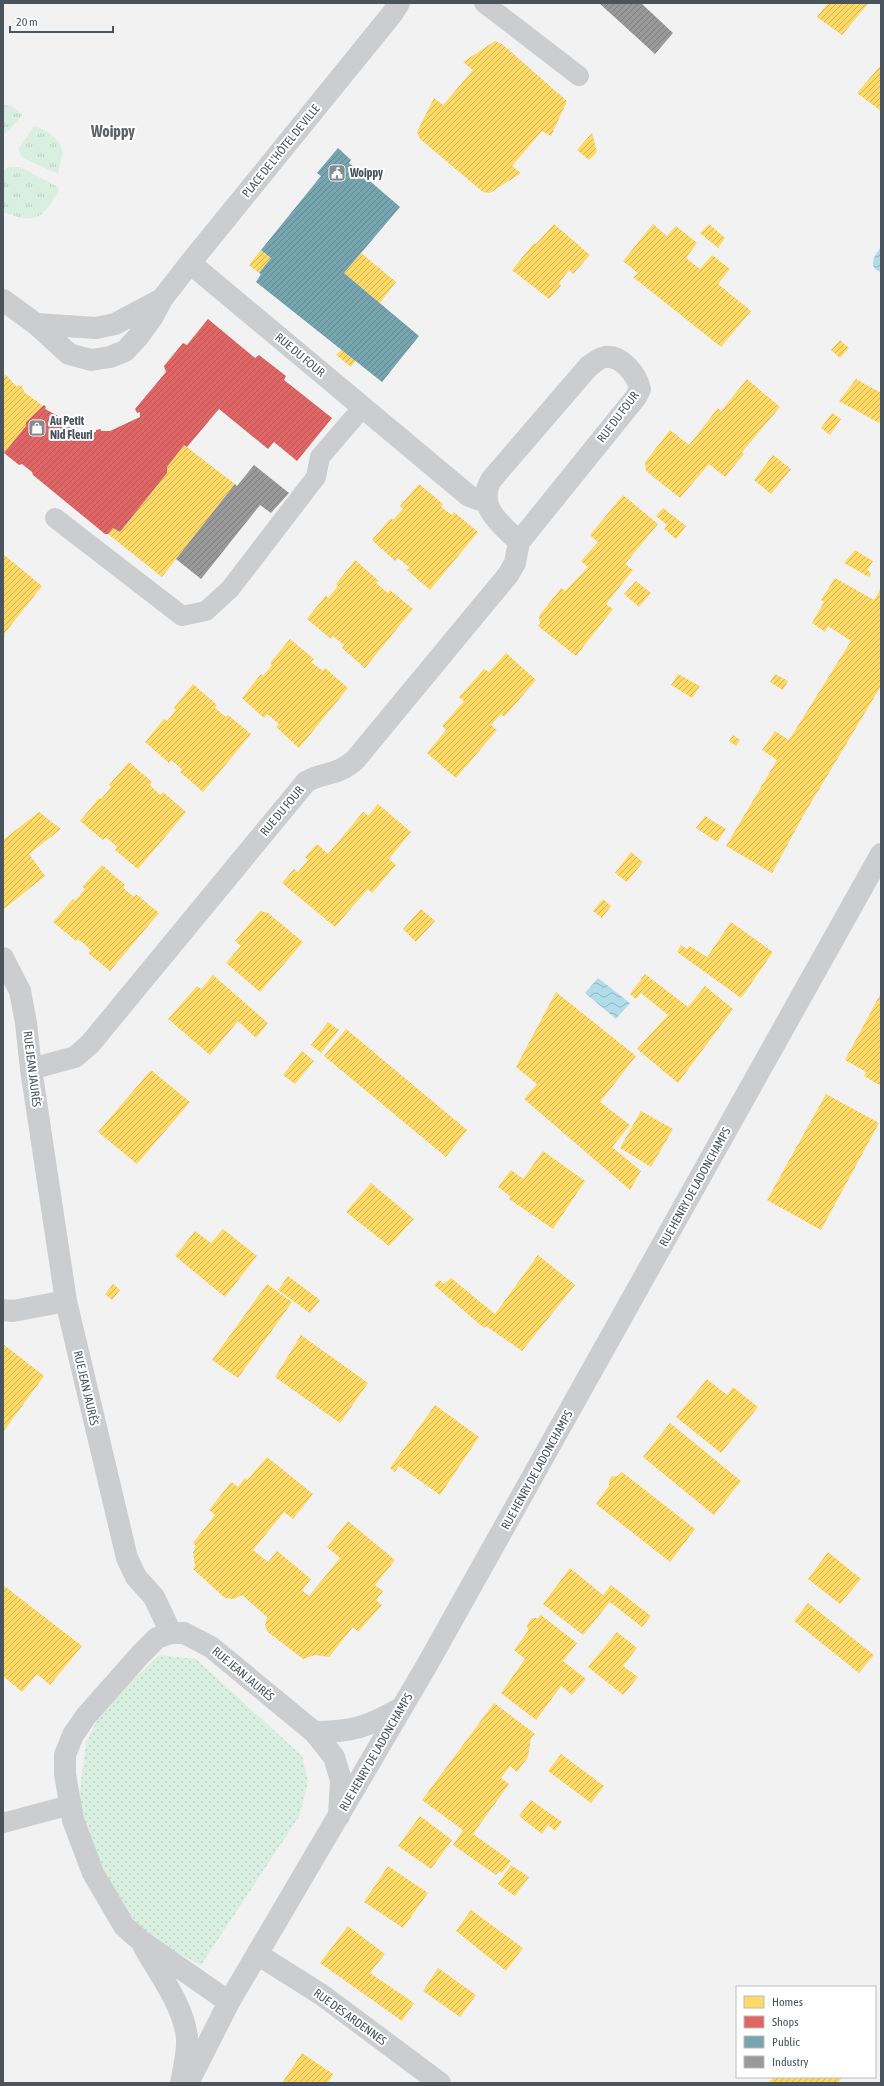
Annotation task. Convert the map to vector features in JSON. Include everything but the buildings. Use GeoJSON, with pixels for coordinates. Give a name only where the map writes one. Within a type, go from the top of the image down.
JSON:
{"type":"FeatureCollection","features":[{"type":"Feature","properties":{"kind":"street","name":"PLACE DE L'HÔTEL DE VILLE"},"geometry":{"type":"LineString","coordinates":[[36,324],[68,354],[91,360],[110,357],[125,351],[138,338],[153,316],[162,299],[190,263],[388,20],[399,3]]}},
{"type":"Feature","properties":{"kind":"street","name":"RUE DU FOUR"},"geometry":{"type":"LineString","coordinates":[[31,1069],[75,1057],[90,1044],[306,782],[313,778],[343,770],[355,760],[508,575],[515,563],[518,542],[636,397],[640,389],[635,374],[615,359],[606,357],[589,366],[491,480],[486,489],[486,502],[469,496],[190,263]]}},
{"type":"Feature","properties":{"kind":"street","name":"PLACE DE L'HÔTEL DE VILLE"},"geometry":{"type":"LineString","coordinates":[[36,324],[96,328],[115,324],[162,299]]}},
{"type":"Feature","properties":{"kind":"street"},"geometry":{"type":"LineString","coordinates":[[3,300],[36,324]]}},
{"type":"Feature","properties":{"kind":"street"},"geometry":{"type":"LineString","coordinates":[[486,502],[494,516],[518,542]]}},
{"type":"Feature","properties":{"kind":"street","name":"RUE HENRY DE LADONCHAMPS"},"geometry":{"type":"LineString","coordinates":[[188,2083],[229,2002],[339,1816],[487,1558],[881,854]]}},
{"type":"Feature","properties":{"kind":"street","name":"RUE JEAN JAURÈS"},"geometry":{"type":"LineString","coordinates":[[3,958],[20,992],[26,1023],[31,1069],[66,1302],[127,1558],[136,1577],[154,1597],[171,1633],[184,1633],[211,1647],[314,1732],[334,1757],[341,1780],[339,1816]]}},
{"type":"Feature","properties":{"kind":"street"},"geometry":{"type":"LineString","coordinates":[[3,1310],[13,1311],[66,1302]]}},
{"type":"Feature","properties":{"kind":"street"},"geometry":{"type":"LineString","coordinates":[[171,1633],[157,1638],[140,1654],[86,1716],[73,1735],[65,1755],[65,1774],[73,1820],[93,1874],[124,1926],[141,1941],[229,2002]]}},
{"type":"Feature","properties":{"kind":"street"},"geometry":{"type":"LineString","coordinates":[[314,1732],[344,1732],[373,1724],[401,1708]]}},
{"type":"Feature","properties":{"kind":"street"},"geometry":{"type":"LineString","coordinates":[[141,1941],[178,2006],[183,2020],[187,2037],[186,2055],[181,2083]]}},
{"type":"Feature","properties":{"kind":"street","name":"RUE DES ARDENNES"},"geometry":{"type":"LineString","coordinates":[[257,1954],[322,1995],[440,2083]]}},
{"type":"Feature","properties":{"kind":"lane"},"geometry":{"type":"LineString","coordinates":[[484,3],[578,76]]}},
{"type":"Feature","properties":{"kind":"lane"},"geometry":{"type":"LineString","coordinates":[[55,518],[182,616],[206,611],[230,589],[316,477],[320,457],[362,407]]}},
{"type":"Feature","properties":{"kind":"lane"},"geometry":{"type":"LineString","coordinates":[[3,1822],[70,1805]]}},
{"type":"Feature","properties":{"kind":"green space"},"geometry":{"type":"Polygon","coordinates":[[[3,105],[12,106],[23,115],[3,136],[3,105]]]}},
{"type":"Feature","properties":{"kind":"green space"},"geometry":{"type":"Polygon","coordinates":[[[34,126],[48,132],[62,148],[62,156],[58,174],[23,158],[18,150],[34,126]]]}},
{"type":"Feature","properties":{"kind":"green space"},"geometry":{"type":"Polygon","coordinates":[[[9,167],[20,167],[56,186],[59,190],[48,208],[37,217],[24,218],[3,212],[3,170],[9,167]]]}},
{"type":"Feature","properties":{"kind":"green space"},"geometry":{"type":"Polygon","coordinates":[[[159,1655],[196,1659],[302,1756],[308,1781],[300,1815],[201,1965],[155,1941],[123,1908],[77,1813],[86,1743],[102,1710],[159,1655]]]}},
{"type":"Feature","properties":{"kind":"water"},"geometry":{"type":"Polygon","coordinates":[[[881,247],[881,272],[876,270],[873,261],[881,247]]]}},
{"type":"Feature","properties":{"kind":"water"},"geometry":{"type":"Polygon","coordinates":[[[598,978],[630,1003],[616,1019],[585,993],[598,978]]]}},
{"type":"Feature","properties":{"kind":"place","name":"Woippy"},"geometry":{"type":"Point","coordinates":[337,173]}},
{"type":"Feature","properties":{"kind":"place","name":"Au Petit Nid Fleuri"},"geometry":{"type":"Point","coordinates":[37,428]}},
{"type":"Feature","properties":{"kind":"district","name":"Woippy"},"geometry":{"type":"Point","coordinates":[113,131]}}]}
